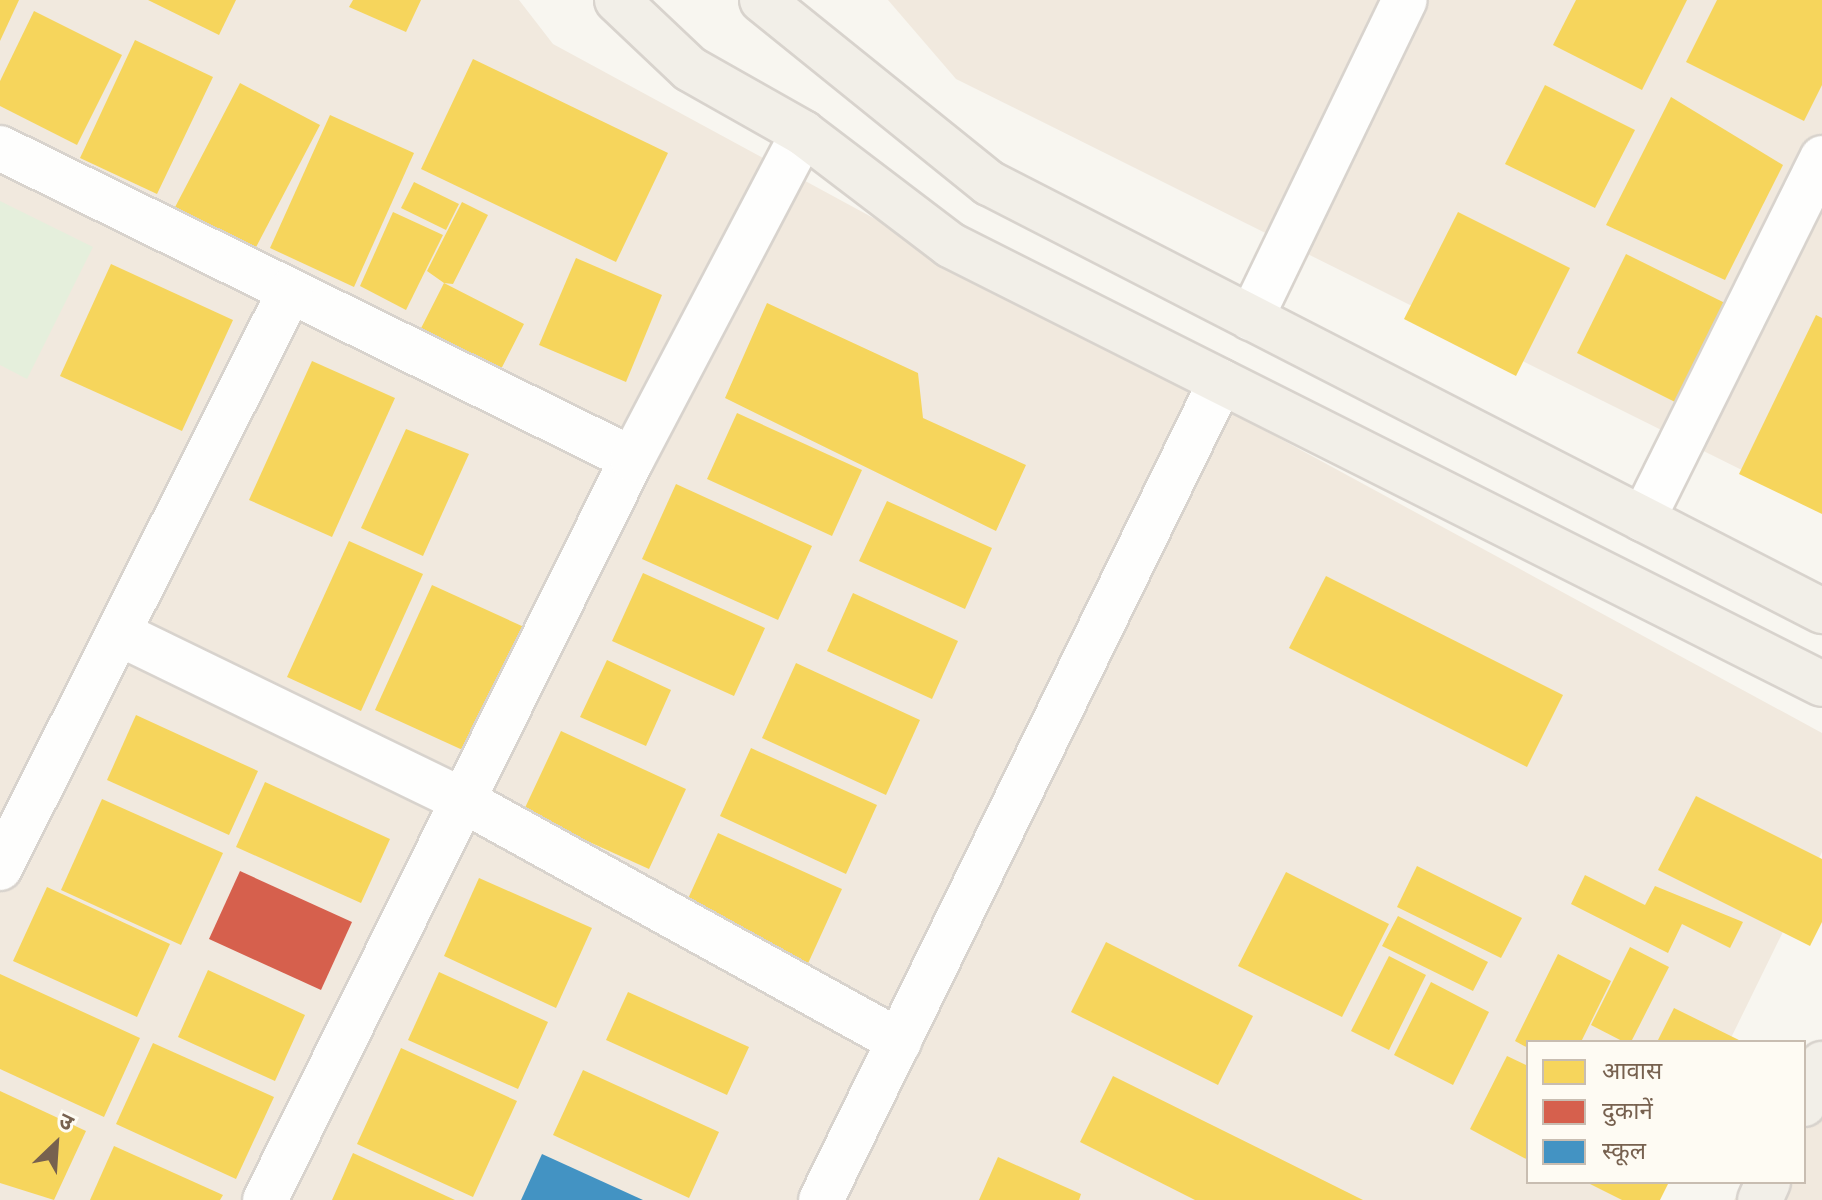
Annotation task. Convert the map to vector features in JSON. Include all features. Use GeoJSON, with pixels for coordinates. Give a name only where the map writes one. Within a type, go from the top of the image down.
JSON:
{"type":"FeatureCollection","features":[{"type":"Feature","properties":{"kind":"main road"},"geometry":{"type":"LineString","coordinates":[[617,0],[690,69],[803,133],[950,245],[1822,684]]}},
{"type":"Feature","properties":{"kind":"main road"},"geometry":{"type":"LineString","coordinates":[[762,0],[989,183],[1822,611]]}},
{"type":"Feature","properties":{"kind":"main road"},"geometry":{"type":"LineString","coordinates":[[1806,1100],[1822,1064]]}},
{"type":"Feature","properties":{"kind":"street"},"geometry":{"type":"LineString","coordinates":[[1251,318],[1405,0]]}},
{"type":"Feature","properties":{"kind":"street"},"geometry":{"type":"LineString","coordinates":[[265,1200],[466,802],[632,459],[803,133]]}},
{"type":"Feature","properties":{"kind":"street"},"geometry":{"type":"LineString","coordinates":[[0,148],[632,459]]}},
{"type":"Feature","properties":{"kind":"street"},"geometry":{"type":"LineString","coordinates":[[1643,519],[1822,158]]}},
{"type":"Feature","properties":{"kind":"street"},"geometry":{"type":"LineString","coordinates":[[0,868],[13,810],[120,634],[290,291]]}},
{"type":"Feature","properties":{"kind":"street"},"geometry":{"type":"LineString","coordinates":[[821,1200],[1221,381]]}},
{"type":"Feature","properties":{"kind":"street"},"geometry":{"type":"LineString","coordinates":[[120,634],[466,802],[899,1041]]}},
{"type":"Feature","properties":{"kind":"shaded area"},"geometry":{"type":"Polygon","coordinates":[[[0,0],[519,0],[553,44],[1822,733],[1822,852],[1730,1040],[1526,1040],[1526,1184],[1659,1184],[1651,1200],[0,1200],[0,0]]]}},
{"type":"Feature","properties":{"kind":"shaded area"},"geometry":{"type":"Polygon","coordinates":[[[888,0],[1822,0],[1822,510],[956,79],[888,0]]]}},
{"type":"Feature","properties":{"kind":"shaded area"},"geometry":{"type":"Polygon","coordinates":[[[1822,1041],[1822,1200],[1734,1200],[1743,1184],[1806,1184],[1806,1070],[1822,1041]]]}},
{"type":"Feature","properties":{"kind":"green space"},"geometry":{"type":"Polygon","coordinates":[[[0,201],[93,247],[27,379],[0,365],[0,201]]]}},
{"type":"Feature","properties":{"kind":"building: आवास"},"geometry":{"type":"Polygon","coordinates":[[[0,0],[19,0],[0,41],[0,0]]]}},
{"type":"Feature","properties":{"kind":"building: आवास"},"geometry":{"type":"Polygon","coordinates":[[[148,0],[236,0],[219,35],[148,0]]]}},
{"type":"Feature","properties":{"kind":"building: आवास"},"geometry":{"type":"Polygon","coordinates":[[[353,0],[421,0],[406,32],[349,7],[353,0]]]}},
{"type":"Feature","properties":{"kind":"building: आवास"},"geometry":{"type":"Polygon","coordinates":[[[1576,0],[1687,0],[1642,90],[1553,45],[1576,0]]]}},
{"type":"Feature","properties":{"kind":"building: आवास"},"geometry":{"type":"Polygon","coordinates":[[[1717,0],[1822,0],[1822,85],[1804,121],[1686,62],[1717,0]]]}},
{"type":"Feature","properties":{"kind":"building: आवास"},"geometry":{"type":"Polygon","coordinates":[[[34,11],[122,55],[77,145],[0,106],[0,81],[34,11]]]}},
{"type":"Feature","properties":{"kind":"building: आवास"},"geometry":{"type":"Polygon","coordinates":[[[135,40],[213,77],[157,194],[80,158],[135,40]]]}},
{"type":"Feature","properties":{"kind":"building: आवास"},"geometry":{"type":"Polygon","coordinates":[[[473,59],[668,153],[616,262],[421,169],[473,59]]]}},
{"type":"Feature","properties":{"kind":"building: आवास"},"geometry":{"type":"Polygon","coordinates":[[[240,83],[320,125],[253,253],[173,211],[240,83]]]}},
{"type":"Feature","properties":{"kind":"building: आवास"},"geometry":{"type":"Polygon","coordinates":[[[1545,85],[1635,130],[1595,208],[1505,164],[1545,85]]]}},
{"type":"Feature","properties":{"kind":"building: आवास"},"geometry":{"type":"Polygon","coordinates":[[[1671,97],[1783,165],[1725,280],[1606,225],[1671,97]]]}},
{"type":"Feature","properties":{"kind":"building: आवास"},"geometry":{"type":"Polygon","coordinates":[[[330,115],[414,153],[354,287],[270,248],[330,115]]]}},
{"type":"Feature","properties":{"kind":"building: आवास"},"geometry":{"type":"Polygon","coordinates":[[[414,182],[459,204],[446,230],[401,208],[414,182]]]}},
{"type":"Feature","properties":{"kind":"building: आवास"},"geometry":{"type":"Polygon","coordinates":[[[462,202],[488,215],[453,284],[444,283],[427,271],[462,202]]]}},
{"type":"Feature","properties":{"kind":"building: आवास"},"geometry":{"type":"Polygon","coordinates":[[[393,212],[443,235],[406,310],[360,286],[393,212]]]}},
{"type":"Feature","properties":{"kind":"building: आवास"},"geometry":{"type":"Polygon","coordinates":[[[1458,212],[1570,268],[1516,376],[1404,319],[1458,212]]]}},
{"type":"Feature","properties":{"kind":"building: आवास"},"geometry":{"type":"Polygon","coordinates":[[[1626,254],[1727,304],[1677,403],[1577,353],[1626,254]]]}},
{"type":"Feature","properties":{"kind":"building: आवास"},"geometry":{"type":"Polygon","coordinates":[[[576,258],[662,295],[626,382],[539,345],[576,258]]]}},
{"type":"Feature","properties":{"kind":"building: आवास"},"geometry":{"type":"Polygon","coordinates":[[[111,264],[233,320],[182,431],[60,376],[111,264]]]}},
{"type":"Feature","properties":{"kind":"building: आवास"},"geometry":{"type":"Polygon","coordinates":[[[444,283],[524,324],[492,387],[412,346],[444,283]]]}},
{"type":"Feature","properties":{"kind":"building: आवास"},"geometry":{"type":"Polygon","coordinates":[[[767,303],[918,373],[923,418],[1026,465],[996,531],[725,398],[767,303]]]}},
{"type":"Feature","properties":{"kind":"building: आवास"},"geometry":{"type":"Polygon","coordinates":[[[1816,315],[1822,318],[1822,514],[1739,474],[1816,315]]]}},
{"type":"Feature","properties":{"kind":"building: आवास"},"geometry":{"type":"Polygon","coordinates":[[[312,361],[395,398],[332,537],[249,500],[312,361]]]}},
{"type":"Feature","properties":{"kind":"building: आवास"},"geometry":{"type":"Polygon","coordinates":[[[737,413],[862,470],[832,536],[707,479],[737,413]]]}},
{"type":"Feature","properties":{"kind":"building: आवास"},"geometry":{"type":"Polygon","coordinates":[[[406,429],[469,454],[423,556],[361,528],[406,429]]]}},
{"type":"Feature","properties":{"kind":"building: आवास"},"geometry":{"type":"Polygon","coordinates":[[[676,484],[812,546],[778,620],[642,559],[676,484]]]}},
{"type":"Feature","properties":{"kind":"building: आवास"},"geometry":{"type":"Polygon","coordinates":[[[887,501],[992,548],[965,609],[859,561],[887,501]]]}},
{"type":"Feature","properties":{"kind":"building: आवास"},"geometry":{"type":"Polygon","coordinates":[[[349,541],[423,574],[361,711],[287,677],[349,541]]]}},
{"type":"Feature","properties":{"kind":"building: आवास"},"geometry":{"type":"Polygon","coordinates":[[[643,573],[765,628],[734,696],[612,641],[643,573]]]}},
{"type":"Feature","properties":{"kind":"building: आवास"},"geometry":{"type":"Polygon","coordinates":[[[1326,576],[1563,695],[1527,767],[1289,648],[1326,576]]]}},
{"type":"Feature","properties":{"kind":"building: आवास"},"geometry":{"type":"Polygon","coordinates":[[[432,585],[524,627],[467,752],[375,710],[432,585]]]}},
{"type":"Feature","properties":{"kind":"building: आवास"},"geometry":{"type":"Polygon","coordinates":[[[853,593],[958,641],[932,699],[827,651],[853,593]]]}},
{"type":"Feature","properties":{"kind":"building: आवास"},"geometry":{"type":"Polygon","coordinates":[[[607,660],[671,690],[646,746],[580,717],[607,660]]]}},
{"type":"Feature","properties":{"kind":"building: आवास"},"geometry":{"type":"Polygon","coordinates":[[[796,663],[920,720],[886,795],[762,738],[796,663]]]}},
{"type":"Feature","properties":{"kind":"building: आवास"},"geometry":{"type":"Polygon","coordinates":[[[136,715],[258,771],[229,835],[107,780],[136,715]]]}},
{"type":"Feature","properties":{"kind":"building: आवास"},"geometry":{"type":"Polygon","coordinates":[[[561,731],[686,789],[649,869],[523,812],[561,731]]]}},
{"type":"Feature","properties":{"kind":"building: आवास"},"geometry":{"type":"Polygon","coordinates":[[[751,748],[877,805],[846,874],[720,816],[751,748]]]}},
{"type":"Feature","properties":{"kind":"building: आवास"},"geometry":{"type":"Polygon","coordinates":[[[265,782],[390,839],[361,903],[236,847],[265,782]]]}},
{"type":"Feature","properties":{"kind":"building: आवास"},"geometry":{"type":"Polygon","coordinates":[[[1696,796],[1822,859],[1822,922],[1810,946],[1658,870],[1696,796]]]}},
{"type":"Feature","properties":{"kind":"building: आवास"},"geometry":{"type":"Polygon","coordinates":[[[102,799],[223,853],[181,945],[61,890],[102,799]]]}},
{"type":"Feature","properties":{"kind":"building: आवास"},"geometry":{"type":"Polygon","coordinates":[[[718,833],[842,889],[805,970],[681,914],[718,833]]]}},
{"type":"Feature","properties":{"kind":"building: आवास"},"geometry":{"type":"Polygon","coordinates":[[[1417,866],[1522,918],[1501,958],[1397,907],[1417,866]]]}},
{"type":"Feature","properties":{"kind":"building: आवास"},"geometry":{"type":"Polygon","coordinates":[[[1286,872],[1389,924],[1342,1017],[1238,966],[1286,872]]]}},
{"type":"Feature","properties":{"kind":"building: आवास"},"geometry":{"type":"Polygon","coordinates":[[[1585,875],[1645,905],[1655,886],[1743,922],[1730,948],[1682,924],[1668,953],[1571,904],[1585,875]]]}},
{"type":"Feature","properties":{"kind":"building: आवास"},"geometry":{"type":"Polygon","coordinates":[[[479,878],[592,928],[556,1008],[444,956],[479,878]]]}},
{"type":"Feature","properties":{"kind":"building: आवास"},"geometry":{"type":"Polygon","coordinates":[[[47,887],[170,944],[137,1017],[13,961],[47,887]]]}},
{"type":"Feature","properties":{"kind":"building: आवास"},"geometry":{"type":"Polygon","coordinates":[[[1398,916],[1488,962],[1473,991],[1382,946],[1398,916]]]}},
{"type":"Feature","properties":{"kind":"building: आवास"},"geometry":{"type":"Polygon","coordinates":[[[1106,942],[1253,1016],[1218,1085],[1071,1012],[1106,942]]]}},
{"type":"Feature","properties":{"kind":"building: आवास"},"geometry":{"type":"Polygon","coordinates":[[[1630,947],[1669,967],[1632,1040],[1620,1040],[1591,1025],[1630,947]]]}},
{"type":"Feature","properties":{"kind":"building: आवास"},"geometry":{"type":"Polygon","coordinates":[[[1558,954],[1611,981],[1582,1040],[1526,1040],[1526,1047],[1515,1041],[1558,954]]]}},
{"type":"Feature","properties":{"kind":"building: आवास"},"geometry":{"type":"Polygon","coordinates":[[[1389,956],[1426,975],[1389,1050],[1351,1031],[1389,956]]]}},
{"type":"Feature","properties":{"kind":"building: आवास"},"geometry":{"type":"Polygon","coordinates":[[[208,970],[305,1015],[275,1081],[178,1037],[208,970]]]}},
{"type":"Feature","properties":{"kind":"building: आवास"},"geometry":{"type":"Polygon","coordinates":[[[439,972],[548,1022],[518,1089],[408,1040],[439,972]]]}},
{"type":"Feature","properties":{"kind":"building: आवास"},"geometry":{"type":"Polygon","coordinates":[[[0,974],[140,1038],[104,1117],[0,1069],[0,974]]]}},
{"type":"Feature","properties":{"kind":"building: आवास"},"geometry":{"type":"Polygon","coordinates":[[[1431,982],[1489,1012],[1453,1085],[1394,1055],[1431,982]]]}},
{"type":"Feature","properties":{"kind":"building: आवास"},"geometry":{"type":"Polygon","coordinates":[[[628,992],[749,1047],[727,1095],[606,1040],[628,992]]]}},
{"type":"Feature","properties":{"kind":"building: आवास"},"geometry":{"type":"Polygon","coordinates":[[[1674,1008],[1739,1040],[1658,1040],[1674,1008]]]}},
{"type":"Feature","properties":{"kind":"building: आवास"},"geometry":{"type":"Polygon","coordinates":[[[153,1043],[274,1097],[236,1179],[116,1124],[153,1043]]]}},
{"type":"Feature","properties":{"kind":"building: आवास"},"geometry":{"type":"Polygon","coordinates":[[[401,1048],[517,1101],[473,1197],[357,1144],[401,1048]]]}},
{"type":"Feature","properties":{"kind":"building: आवास"},"geometry":{"type":"Polygon","coordinates":[[[1507,1056],[1526,1065],[1526,1159],[1470,1129],[1507,1056]]]}},
{"type":"Feature","properties":{"kind":"building: आवास"},"geometry":{"type":"Polygon","coordinates":[[[583,1070],[719,1132],[689,1198],[553,1135],[583,1070]]]}},
{"type":"Feature","properties":{"kind":"building: आवास"},"geometry":{"type":"Polygon","coordinates":[[[1113,1076],[1363,1200],[1195,1200],[1080,1142],[1113,1076]]]}},
{"type":"Feature","properties":{"kind":"building: आवास"},"geometry":{"type":"Polygon","coordinates":[[[0,1091],[86,1131],[54,1200],[0,1183],[0,1091]]]}},
{"type":"Feature","properties":{"kind":"building: आवास"},"geometry":{"type":"Polygon","coordinates":[[[114,1146],[223,1195],[220,1200],[90,1200],[114,1146]]]}},
{"type":"Feature","properties":{"kind":"building: आवास"},"geometry":{"type":"Polygon","coordinates":[[[353,1153],[455,1200],[332,1200],[353,1153]]]}},
{"type":"Feature","properties":{"kind":"building: आवास"},"geometry":{"type":"Polygon","coordinates":[[[998,1157],[1081,1194],[1079,1200],[979,1200],[998,1157]]]}},
{"type":"Feature","properties":{"kind":"building: आवास"},"geometry":{"type":"Polygon","coordinates":[[[1590,1184],[1668,1184],[1660,1200],[1622,1200],[1590,1184]]]}},
{"type":"Feature","properties":{"kind":"building: दुकानें"},"geometry":{"type":"Polygon","coordinates":[[[240,871],[352,922],[321,990],[209,939],[240,871]]]}},
{"type":"Feature","properties":{"kind":"building: स्कूल"},"geometry":{"type":"Polygon","coordinates":[[[542,1154],[643,1200],[521,1200],[542,1154]]]}}]}
